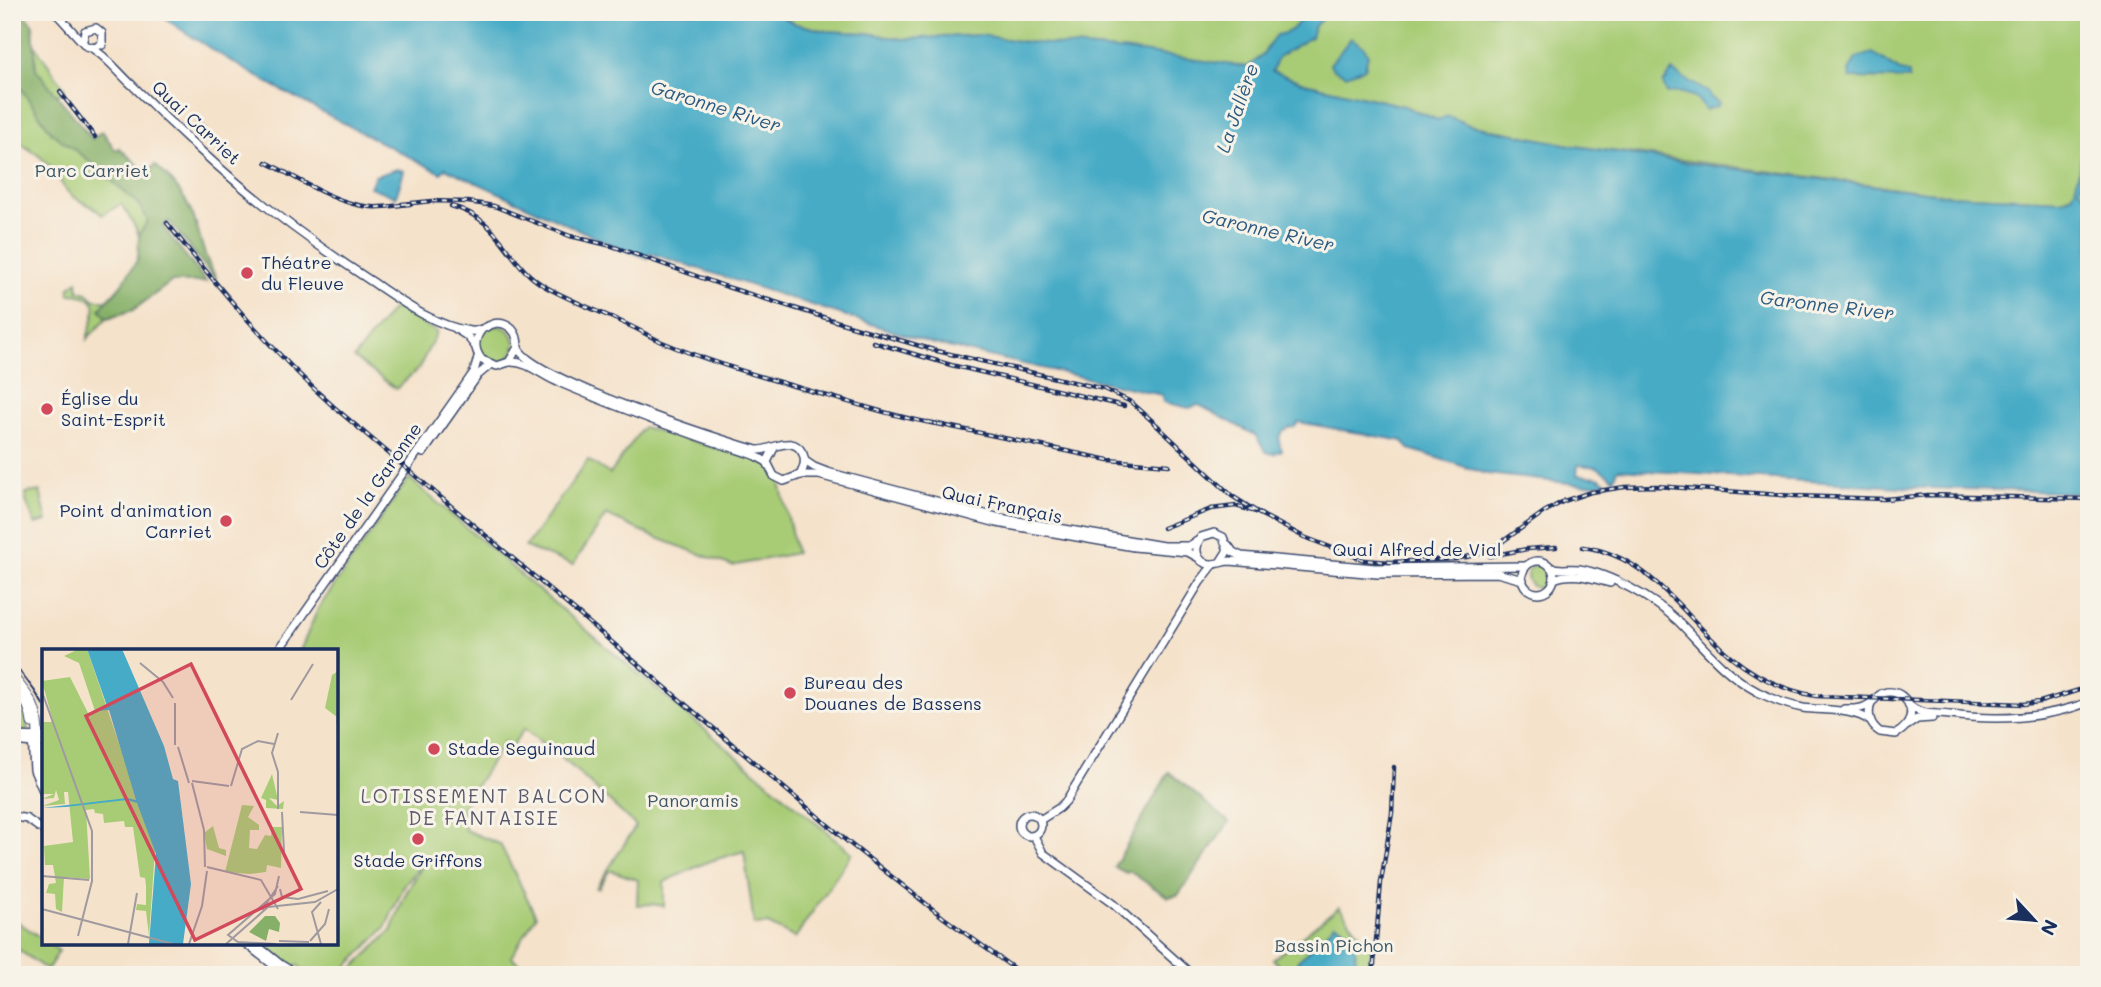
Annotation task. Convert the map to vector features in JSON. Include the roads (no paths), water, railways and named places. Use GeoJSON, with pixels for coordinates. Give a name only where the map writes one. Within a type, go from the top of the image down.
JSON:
{"type":"FeatureCollection","features":[{"type":"Feature","properties":{"kind":"highway"},"geometry":{"type":"LineString","coordinates":[[12,674],[33,693],[42,711]]}},
{"type":"Feature","properties":{"kind":"highway"},"geometry":{"type":"LineString","coordinates":[[12,674],[34,703],[38,740]]}},
{"type":"Feature","properties":{"kind":"highway"},"geometry":{"type":"LineString","coordinates":[[12,692],[21,696],[28,705],[38,740]]}},
{"type":"Feature","properties":{"kind":"main road"},"geometry":{"type":"LineString","coordinates":[[55,12],[86,46],[92,48],[102,43],[103,36],[96,28],[69,27]]}},
{"type":"Feature","properties":{"kind":"main road"},"geometry":{"type":"LineString","coordinates":[[83,40],[87,29]]}},
{"type":"Feature","properties":{"kind":"main road","name":"Quai Carriet"},"geometry":{"type":"LineString","coordinates":[[102,43],[107,58]]}},
{"type":"Feature","properties":{"kind":"main road","name":"Quai Carriet"},"geometry":{"type":"LineString","coordinates":[[92,48],[107,58],[200,151],[267,208],[416,310],[467,336],[475,346]]}},
{"type":"Feature","properties":{"kind":"main road"},"geometry":{"type":"LineString","coordinates":[[767,462],[548,378],[522,362],[490,365],[478,356],[476,340],[482,329],[494,323],[507,326],[516,334],[518,347],[527,359],[558,377],[658,418],[752,449],[765,450],[783,443],[794,445],[801,451],[805,461],[800,475],[790,480],[778,479],[770,472],[767,462],[774,448]]}},
{"type":"Feature","properties":{"kind":"main road","name":"Quai Carriet"},"geometry":{"type":"LineString","coordinates":[[452,327],[472,331],[482,329]]}},
{"type":"Feature","properties":{"kind":"main road"},"geometry":{"type":"LineString","coordinates":[[509,362],[518,347]]}},
{"type":"Feature","properties":{"kind":"main road","name":"Côte de la Garonne"},"geometry":{"type":"LineString","coordinates":[[281,649],[474,372],[478,356]]}},
{"type":"Feature","properties":{"kind":"main road","name":"Côte de la Garonne"},"geometry":{"type":"LineString","coordinates":[[281,649],[472,384],[490,365]]}},
{"type":"Feature","properties":{"kind":"main road","name":"Quai Français"},"geometry":{"type":"LineString","coordinates":[[805,461],[827,472],[1000,518],[1163,546],[1189,546],[1199,540]]}},
{"type":"Feature","properties":{"kind":"main road","name":"Quai Français"},"geometry":{"type":"LineString","coordinates":[[800,475],[819,475],[997,523],[1144,548],[1188,552],[1201,559]]}},
{"type":"Feature","properties":{"kind":"main road"},"geometry":{"type":"LineString","coordinates":[[1040,820],[1059,808],[1072,793],[1200,582],[1227,554],[1228,545],[1223,537],[1214,533],[1205,534],[1196,549],[1201,559],[1200,582]]}},
{"type":"Feature","properties":{"kind":"main road","name":"Quai Alfred de Vial"},"geometry":{"type":"LineString","coordinates":[[1228,545],[1233,552],[1241,556],[1338,566],[1408,569],[1526,566]]}},
{"type":"Feature","properties":{"kind":"main road"},"geometry":{"type":"LineString","coordinates":[[1201,559],[1218,563]]}},
{"type":"Feature","properties":{"kind":"main road"},"geometry":{"type":"LineString","coordinates":[[1538,561],[1547,563],[1552,568],[1554,579],[1550,587],[1539,593],[1528,589],[1523,580],[1526,566],[1538,561]]}},
{"type":"Feature","properties":{"kind":"main road","name":"Quai Alfred de Vial"},"geometry":{"type":"LineString","coordinates":[[1218,563],[1377,574],[1497,573],[1523,580]]}},
{"type":"Feature","properties":{"kind":"main road"},"geometry":{"type":"LineString","coordinates":[[1552,568],[1591,572],[1620,583],[1668,612],[1715,662],[1750,687],[1786,704],[1861,715],[1885,734],[1896,734],[1921,718],[2029,717],[2089,702]]}},
{"type":"Feature","properties":{"kind":"main road"},"geometry":{"type":"LineString","coordinates":[[1554,579],[1567,575],[1582,576],[1633,591]]}},
{"type":"Feature","properties":{"kind":"main road"},"geometry":{"type":"LineString","coordinates":[[1828,710],[1858,709],[1888,692],[1899,695],[1920,712],[1961,717]]}},
{"type":"Feature","properties":{"kind":"main road"},"geometry":{"type":"LineString","coordinates":[[1870,721],[1871,703]]}},
{"type":"Feature","properties":{"kind":"main road"},"geometry":{"type":"LineString","coordinates":[[1907,725],[1911,715],[1909,705]]}},
{"type":"Feature","properties":{"kind":"main road"},"geometry":{"type":"LineString","coordinates":[[16,740],[38,740]]}},
{"type":"Feature","properties":{"kind":"main road"},"geometry":{"type":"LineString","coordinates":[[16,740],[38,740]]}},
{"type":"Feature","properties":{"kind":"main road"},"geometry":{"type":"LineString","coordinates":[[38,740],[38,761],[42,776]]}},
{"type":"Feature","properties":{"kind":"main road"},"geometry":{"type":"LineString","coordinates":[[38,740],[37,782],[42,790]]}},
{"type":"Feature","properties":{"kind":"main road"},"geometry":{"type":"LineString","coordinates":[[1028,814],[1035,815],[1040,820],[1040,831],[1034,836],[1021,833],[1018,823],[1028,814]]}},
{"type":"Feature","properties":{"kind":"main road"},"geometry":{"type":"LineString","coordinates":[[12,816],[23,817],[42,830]]}},
{"type":"Feature","properties":{"kind":"main road"},"geometry":{"type":"LineString","coordinates":[[1034,836],[1043,853],[1113,904],[1192,975]]}},
{"type":"Feature","properties":{"kind":"main road"},"geometry":{"type":"LineString","coordinates":[[248,945],[286,975]]}},
{"type":"Feature","properties":{"kind":"main road"},"geometry":{"type":"LineString","coordinates":[[256,945],[298,975]]}},
{"type":"Feature","properties":{"kind":"water"},"geometry":{"type":"Polygon","coordinates":[[[156,12],[772,12],[796,24],[827,31],[867,33],[902,39],[980,35],[1025,42],[1141,52],[1248,67],[1263,54],[1276,35],[1291,30],[1306,12],[1328,12],[1314,27],[1311,37],[1278,57],[1272,71],[1304,83],[1404,106],[1438,120],[1448,116],[1469,125],[1575,146],[1950,195],[2061,200],[2071,196],[2075,189],[2089,123],[2089,144],[2080,190],[2089,199],[2089,493],[1899,487],[1618,469],[1614,479],[1597,467],[1578,465],[1577,475],[1598,477],[1608,483],[1585,485],[1487,474],[1409,449],[1403,441],[1298,422],[1295,427],[1283,431],[1279,437],[1282,450],[1273,454],[1266,452],[1255,435],[1199,405],[1189,408],[1163,402],[1162,395],[930,343],[650,253],[648,258],[612,245],[445,168],[441,173],[368,136],[224,57],[156,12]]]}},
{"type":"Feature","properties":{"kind":"water"},"geometry":{"type":"Polygon","coordinates":[[[1351,38],[1364,47],[1368,55],[1365,68],[1346,75],[1333,69],[1330,64],[1351,38]]]}},
{"type":"Feature","properties":{"kind":"water"},"geometry":{"type":"Polygon","coordinates":[[[1873,53],[1900,71],[1909,73],[1909,79],[1850,78],[1849,71],[1856,58],[1873,53]]]}},
{"type":"Feature","properties":{"kind":"water"},"geometry":{"type":"Polygon","coordinates":[[[1672,71],[1709,93],[1710,97],[1719,103],[1718,106],[1705,110],[1690,96],[1667,94],[1663,84],[1672,71]]]}},
{"type":"Feature","properties":{"kind":"water"},"geometry":{"type":"Polygon","coordinates":[[[397,169],[404,171],[396,197],[370,187],[375,176],[397,169]]]}},
{"type":"Feature","properties":{"kind":"water","name":"Bassin Pichon"},"geometry":{"type":"Polygon","coordinates":[[[1335,924],[1352,939],[1356,961],[1352,975],[1310,975],[1297,962],[1335,924]]]}},
{"type":"Feature","properties":{"kind":"tram line"},"geometry":{"type":"LineString","coordinates":[[12,661],[42,703]]}},
{"type":"Feature","properties":{"kind":"railway"},"geometry":{"type":"LineString","coordinates":[[60,92],[95,137]]}},
{"type":"Feature","properties":{"kind":"railway"},"geometry":{"type":"LineString","coordinates":[[197,122],[205,126]]}},
{"type":"Feature","properties":{"kind":"railway"},"geometry":{"type":"LineString","coordinates":[[266,162],[343,201],[371,207],[410,204]]}},
{"type":"Feature","properties":{"kind":"railway"},"geometry":{"type":"LineString","coordinates":[[402,204],[432,201],[494,206],[570,236],[612,246],[727,287],[845,324],[937,351],[1104,389],[1131,402],[1159,427]]}},
{"type":"Feature","properties":{"kind":"railway"},"geometry":{"type":"LineString","coordinates":[[451,206],[482,221],[521,267],[546,287],[658,340],[763,377],[894,415],[937,424]]}},
{"type":"Feature","properties":{"kind":"railway"},"geometry":{"type":"LineString","coordinates":[[167,223],[267,341],[334,407],[848,842],[944,918],[1023,975]]}},
{"type":"Feature","properties":{"kind":"railway"},"geometry":{"type":"LineString","coordinates":[[873,342],[951,365],[1124,406]]}},
{"type":"Feature","properties":{"kind":"railway"},"geometry":{"type":"LineString","coordinates":[[928,422],[1109,460],[1169,465]]}},
{"type":"Feature","properties":{"kind":"railway"},"geometry":{"type":"LineString","coordinates":[[1154,423],[1232,496],[1262,515]]}},
{"type":"Feature","properties":{"kind":"railway"},"geometry":{"type":"LineString","coordinates":[[1447,559],[1467,557],[1492,549],[1564,501],[1591,492],[1625,487],[1656,486],[1795,496],[1885,499],[1928,495],[2089,499]]}},
{"type":"Feature","properties":{"kind":"railway"},"geometry":{"type":"LineString","coordinates":[[1163,528],[1211,509],[1236,506],[1256,512],[1304,537],[1364,560],[1391,562],[1456,559]]}},
{"type":"Feature","properties":{"kind":"railway"},"geometry":{"type":"LineString","coordinates":[[1490,556],[1556,547]]}},
{"type":"Feature","properties":{"kind":"railway"},"geometry":{"type":"LineString","coordinates":[[1583,547],[1606,552],[1646,574],[1739,663],[1770,681],[1804,693],[1816,696],[2023,704],[2040,702],[2089,687]]}},
{"type":"Feature","properties":{"kind":"railway"},"geometry":{"type":"LineString","coordinates":[[1373,975],[1381,882],[1392,813],[1394,767]]}},
{"type":"Feature","properties":{"kind":"place","name":"Théatre du Fleuve"},"geometry":{"type":"Point","coordinates":[247,273]}},
{"type":"Feature","properties":{"kind":"place","name":"Église du Saint-Esprit"},"geometry":{"type":"Point","coordinates":[47,409]}},
{"type":"Feature","properties":{"kind":"place","name":"Point d'animation Carriet"},"geometry":{"type":"Point","coordinates":[226,521]}},
{"type":"Feature","properties":{"kind":"place","name":"Bureau des Douanes de Bassens"},"geometry":{"type":"Point","coordinates":[790,693]}},
{"type":"Feature","properties":{"kind":"place","name":"Stade Seguinaud"},"geometry":{"type":"Point","coordinates":[434,749]}},
{"type":"Feature","properties":{"kind":"place","name":"Stade Griffons"},"geometry":{"type":"Point","coordinates":[418,839]}},
{"type":"Feature","properties":{"kind":"district","name":"LOTISSEMENT BALCON DE FANTAISIE"},"geometry":{"type":"Point","coordinates":[484,807]}},
{"type":"Feature","properties":{"kind":"water label","name":"Garonne River"},"geometry":{"type":"Point","coordinates":[716,106]}},
{"type":"Feature","properties":{"kind":"water label","name":"La Jallère"},"geometry":{"type":"Point","coordinates":[1237,108]}},
{"type":"Feature","properties":{"kind":"water label","name":"Garonne River"},"geometry":{"type":"Point","coordinates":[1268,230]}},
{"type":"Feature","properties":{"kind":"water label","name":"Garonne River"},"geometry":{"type":"Point","coordinates":[1827,305]}},
{"type":"Feature","properties":{"kind":"park label","name":"Parc Carriet"},"geometry":{"type":"Point","coordinates":[92,171]}},
{"type":"Feature","properties":{"kind":"park label","name":"Panoramis"},"geometry":{"type":"Point","coordinates":[693,801]}}]}
